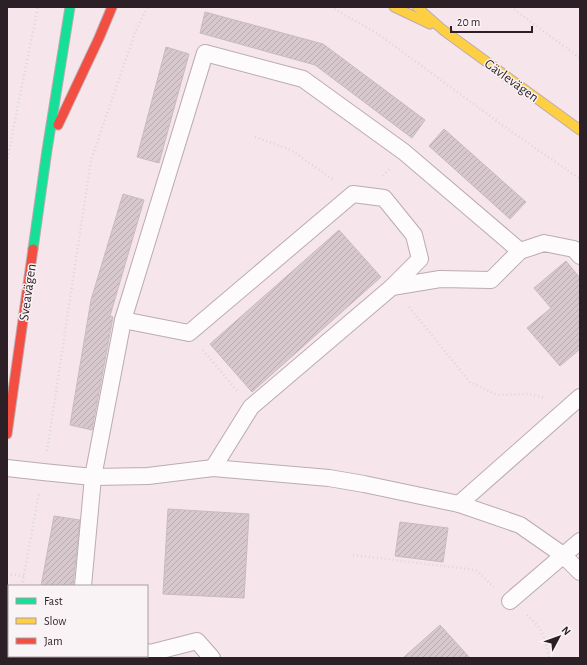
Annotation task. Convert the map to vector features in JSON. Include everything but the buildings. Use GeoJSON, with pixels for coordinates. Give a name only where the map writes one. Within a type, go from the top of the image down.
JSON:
{"type":"FeatureCollection","features":[{"type":"Feature","properties":{"kind":"main road","name":"Sveavägen"},"geometry":{"type":"LineString","coordinates":[[7,434],[47,150],[70,7]]}},
{"type":"Feature","properties":{"kind":"main road"},"geometry":{"type":"LineString","coordinates":[[47,150],[112,7]]}},
{"type":"Feature","properties":{"kind":"main road"},"geometry":{"type":"LineString","coordinates":[[394,7],[444,30]]}},
{"type":"Feature","properties":{"kind":"main road","name":"Gävlevägen"},"geometry":{"type":"LineString","coordinates":[[403,7],[444,30]]}},
{"type":"Feature","properties":{"kind":"main road","name":"Gävlevägen"},"geometry":{"type":"LineString","coordinates":[[417,7],[444,30],[580,130]]}},
{"type":"Feature","properties":{"kind":"main road"},"geometry":{"type":"LineString","coordinates":[[426,7],[444,30]]}},
{"type":"Feature","properties":{"kind":"main road","name":"Sveavägen"},"geometry":{"type":"LineString","coordinates":[[47,150],[72,75]]}},
{"type":"Feature","properties":{"kind":"lane"},"geometry":{"type":"LineString","coordinates":[[83,585],[93,477],[123,320],[205,53],[303,79],[404,152],[520,251]]}},
{"type":"Feature","properties":{"kind":"lane"},"geometry":{"type":"LineString","coordinates":[[123,320],[189,333],[353,194],[384,198],[414,235],[420,259],[392,287],[251,407],[213,468]]}},
{"type":"Feature","properties":{"kind":"lane"},"geometry":{"type":"LineString","coordinates":[[392,287],[440,279],[490,280],[520,251],[544,243],[574,249],[580,256]]}},
{"type":"Feature","properties":{"kind":"lane"},"geometry":{"type":"LineString","coordinates":[[459,504],[576,401]]}},
{"type":"Feature","properties":{"kind":"lane"},"geometry":{"type":"LineString","coordinates":[[7,468],[93,477],[148,476],[213,468],[329,478],[364,484],[459,504],[520,525],[563,555],[580,572]]}},
{"type":"Feature","properties":{"kind":"lane"},"geometry":{"type":"LineString","coordinates":[[510,601],[580,541]]}},
{"type":"Feature","properties":{"kind":"lane"},"geometry":{"type":"LineString","coordinates":[[149,654],[197,641],[212,658]]}},
{"type":"Feature","properties":{"kind":"path"},"geometry":{"type":"LineString","coordinates":[[7,162],[38,7]]}},
{"type":"Feature","properties":{"kind":"path"},"geometry":{"type":"LineString","coordinates":[[22,585],[43,472],[91,160],[135,33],[147,7]]}},
{"type":"Feature","properties":{"kind":"path"},"geometry":{"type":"LineString","coordinates":[[331,7],[378,34],[512,132],[580,179]]}},
{"type":"Feature","properties":{"kind":"path"},"geometry":{"type":"LineString","coordinates":[[511,7],[580,58]]}},
{"type":"Feature","properties":{"kind":"path"},"geometry":{"type":"LineString","coordinates":[[255,137],[291,150],[353,194]]}},
{"type":"Feature","properties":{"kind":"path"},"geometry":{"type":"LineString","coordinates":[[392,287],[470,382],[496,395],[529,394],[576,401]]}},
{"type":"Feature","properties":{"kind":"path"},"geometry":{"type":"LineString","coordinates":[[189,333],[251,407]]}},
{"type":"Feature","properties":{"kind":"path"},"geometry":{"type":"LineString","coordinates":[[353,555],[476,570],[496,589],[526,613],[540,628],[546,643],[549,658]]}},
{"type":"Feature","properties":{"kind":"path"},"geometry":{"type":"LineString","coordinates":[[7,574],[24,576]]}},
{"type":"Feature","properties":{"kind":"traffic: fast"},"geometry":{"type":"LineString","coordinates":[[33,249],[70,7]]}},
{"type":"Feature","properties":{"kind":"traffic: slow"},"geometry":{"type":"LineString","coordinates":[[394,7],[430,24]]}},
{"type":"Feature","properties":{"kind":"traffic: slow"},"geometry":{"type":"LineString","coordinates":[[417,7],[443,30],[580,130]]}},
{"type":"Feature","properties":{"kind":"traffic: jam"},"geometry":{"type":"LineString","coordinates":[[58,125],[112,7]]}},
{"type":"Feature","properties":{"kind":"traffic: jam"},"geometry":{"type":"LineString","coordinates":[[7,434],[33,249]]}}]}
